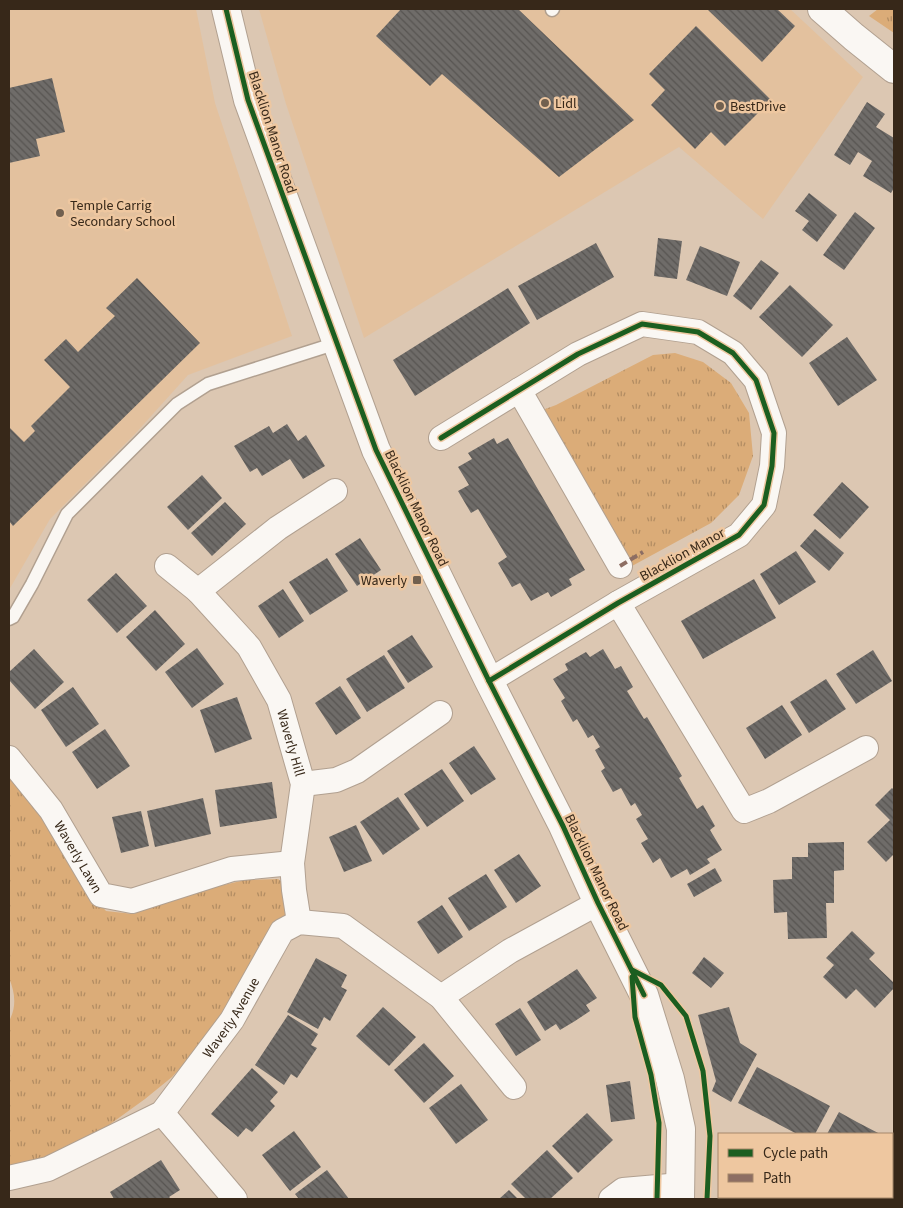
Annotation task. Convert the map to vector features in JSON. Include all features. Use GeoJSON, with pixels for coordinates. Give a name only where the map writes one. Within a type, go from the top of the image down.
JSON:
{"type":"FeatureCollection","features":[{"type":"Feature","properties":{"kind":"street","name":"Blacklion Manor Road"},"geometry":{"type":"LineString","coordinates":[[226,9],[248,100],[376,450],[488,681],[563,826],[644,995],[670,1079],[681,1129],[680,1192]]}},
{"type":"Feature","properties":{"kind":"street"},"geometry":{"type":"LineString","coordinates":[[822,9],[894,69]]}},
{"type":"Feature","properties":{"kind":"street","name":"Blacklion Manor"},"geometry":{"type":"LineString","coordinates":[[441,438],[578,354],[642,324],[698,332],[733,353],[756,380],[774,433],[772,466],[764,504],[739,536],[618,603],[488,681]]}},
{"type":"Feature","properties":{"kind":"street"},"geometry":{"type":"LineString","coordinates":[[519,390],[620,566]]}},
{"type":"Feature","properties":{"kind":"street"},"geometry":{"type":"LineString","coordinates":[[198,591],[278,528],[335,491]]}},
{"type":"Feature","properties":{"kind":"street","name":"Waverly Hill"},"geometry":{"type":"LineString","coordinates":[[167,566],[198,591],[249,647],[279,700],[303,784],[292,863],[299,922]]}},
{"type":"Feature","properties":{"kind":"street"},"geometry":{"type":"LineString","coordinates":[[618,603],[744,811],[769,801],[866,748]]}},
{"type":"Feature","properties":{"kind":"street"},"geometry":{"type":"LineString","coordinates":[[303,784],[336,780],[357,771],[440,713]]}},
{"type":"Feature","properties":{"kind":"street","name":"Waverly Lawn"},"geometry":{"type":"LineString","coordinates":[[9,758],[51,810],[101,895],[132,901],[232,869],[292,863]]}},
{"type":"Feature","properties":{"kind":"street"},"geometry":{"type":"LineString","coordinates":[[441,997],[510,951],[598,902]]}},
{"type":"Feature","properties":{"kind":"street"},"geometry":{"type":"LineString","coordinates":[[299,922],[343,926],[441,997],[514,1087]]}},
{"type":"Feature","properties":{"kind":"street","name":"Waverly Avenue"},"geometry":{"type":"LineString","coordinates":[[9,1178],[48,1169],[162,1113],[232,1020],[282,931],[299,922]]}},
{"type":"Feature","properties":{"kind":"street"},"geometry":{"type":"LineString","coordinates":[[162,1113],[235,1199]]}},
{"type":"Feature","properties":{"kind":"street"},"geometry":{"type":"LineString","coordinates":[[611,1199],[623,1190],[680,1192]]}},
{"type":"Feature","properties":{"kind":"lane"},"geometry":{"type":"LineString","coordinates":[[9,620],[13,617],[32,584],[67,514],[177,404],[208,384],[337,343]]}},
{"type":"Feature","properties":{"kind":"shaded area"},"geometry":{"type":"Polygon","coordinates":[[[9,9],[196,9],[215,103],[292,336],[188,375],[134,435],[50,519],[9,590],[9,9]]]}},
{"type":"Feature","properties":{"kind":"shaded area"},"geometry":{"type":"Polygon","coordinates":[[[259,9],[790,9],[863,77],[763,219],[679,147],[364,338],[286,104],[259,9]]]}},
{"type":"Feature","properties":{"kind":"green space"},"geometry":{"type":"Polygon","coordinates":[[[878,9],[894,9],[894,33],[869,16],[878,9]]]}},
{"type":"Feature","properties":{"kind":"green space"},"geometry":{"type":"Polygon","coordinates":[[[675,353],[703,362],[731,383],[749,413],[753,456],[739,495],[711,523],[632,566],[540,411],[556,405],[653,355],[675,353]]]}},
{"type":"Feature","properties":{"kind":"green space"},"geometry":{"type":"Polygon","coordinates":[[[9,771],[59,838],[91,894],[106,911],[133,914],[181,895],[245,880],[278,879],[286,885],[288,917],[205,1041],[172,1077],[91,1138],[41,1161],[9,1172],[9,1021],[12,1016],[14,1000],[9,978],[9,771]]]}},
{"type":"Feature","properties":{"kind":"building","name":"Lidl"},"geometry":{"type":"Polygon","coordinates":[[[401,9],[518,9],[634,120],[559,177],[442,74],[430,86],[376,36],[401,9]]]}},
{"type":"Feature","properties":{"kind":"building"},"geometry":{"type":"Polygon","coordinates":[[[707,9],[777,9],[795,26],[762,62],[707,9]]]}},
{"type":"Feature","properties":{"kind":"building"},"geometry":{"type":"Polygon","coordinates":[[[696,26],[771,100],[725,146],[711,132],[695,149],[651,105],[665,90],[649,74],[696,26]]]}},
{"type":"Feature","properties":{"kind":"building"},"geometry":{"type":"Polygon","coordinates":[[[52,78],[65,132],[36,139],[40,156],[9,163],[9,88],[52,78]]]}},
{"type":"Feature","properties":{"kind":"building"},"geometry":{"type":"Polygon","coordinates":[[[867,102],[885,114],[876,127],[894,138],[894,188],[891,193],[863,176],[872,161],[858,152],[850,165],[834,155],[867,102]]]}},
{"type":"Feature","properties":{"kind":"building"},"geometry":{"type":"Polygon","coordinates":[[[809,193],[837,215],[817,242],[802,230],[809,221],[795,211],[809,193]]]}},
{"type":"Feature","properties":{"kind":"building"},"geometry":{"type":"Polygon","coordinates":[[[855,212],[875,228],[844,270],[823,255],[855,212]]]}},
{"type":"Feature","properties":{"kind":"building"},"geometry":{"type":"Polygon","coordinates":[[[658,238],[682,241],[677,279],[654,276],[658,238]]]}},
{"type":"Feature","properties":{"kind":"building"},"geometry":{"type":"Polygon","coordinates":[[[596,243],[614,277],[537,320],[518,286],[596,243]]]}},
{"type":"Feature","properties":{"kind":"building"},"geometry":{"type":"Polygon","coordinates":[[[700,246],[740,262],[727,296],[686,280],[700,246]]]}},
{"type":"Feature","properties":{"kind":"building"},"geometry":{"type":"Polygon","coordinates":[[[761,260],[779,273],[751,310],[733,296],[761,260]]]}},
{"type":"Feature","properties":{"kind":"building"},"geometry":{"type":"Polygon","coordinates":[[[137,278],[200,343],[13,526],[9,521],[9,427],[24,442],[35,431],[31,426],[70,387],[44,360],[66,339],[78,352],[115,316],[106,308],[137,278]]]}},
{"type":"Feature","properties":{"kind":"building"},"geometry":{"type":"Polygon","coordinates":[[[790,285],[833,325],[802,357],[759,317],[790,285]]]}},
{"type":"Feature","properties":{"kind":"building"},"geometry":{"type":"Polygon","coordinates":[[[508,288],[530,323],[415,396],[393,360],[508,288]]]}},
{"type":"Feature","properties":{"kind":"building"},"geometry":{"type":"Polygon","coordinates":[[[847,337],[877,380],[838,406],[809,363],[847,337]]]}},
{"type":"Feature","properties":{"kind":"building"},"geometry":{"type":"Polygon","coordinates":[[[287,424],[298,441],[306,435],[325,466],[303,479],[290,459],[262,476],[257,468],[250,472],[234,446],[269,426],[273,433],[287,424]]]}},
{"type":"Feature","properties":{"kind":"building"},"geometry":{"type":"Polygon","coordinates":[[[494,438],[497,444],[508,438],[585,570],[569,579],[572,585],[551,597],[548,592],[531,601],[520,583],[512,587],[498,563],[507,557],[478,509],[471,513],[458,491],[469,485],[458,467],[472,459],[468,453],[494,438]]]}},
{"type":"Feature","properties":{"kind":"building"},"geometry":{"type":"Polygon","coordinates":[[[202,475],[222,498],[188,530],[167,507],[202,475]]]}},
{"type":"Feature","properties":{"kind":"building"},"geometry":{"type":"Polygon","coordinates":[[[842,482],[869,507],[840,539],[813,515],[842,482]]]}},
{"type":"Feature","properties":{"kind":"building"},"geometry":{"type":"Polygon","coordinates":[[[225,502],[246,524],[212,556],[191,533],[225,502]]]}},
{"type":"Feature","properties":{"kind":"building"},"geometry":{"type":"Polygon","coordinates":[[[815,529],[844,553],[829,571],[800,546],[815,529]]]}},
{"type":"Feature","properties":{"kind":"building"},"geometry":{"type":"Polygon","coordinates":[[[360,538],[381,570],[357,586],[335,554],[360,538]]]}},
{"type":"Feature","properties":{"kind":"building"},"geometry":{"type":"Polygon","coordinates":[[[796,551],[816,582],[779,605],[760,574],[796,551]]]}},
{"type":"Feature","properties":{"kind":"building"},"geometry":{"type":"Polygon","coordinates":[[[327,558],[348,591],[310,615],[289,582],[327,558]]]}},
{"type":"Feature","properties":{"kind":"building"},"geometry":{"type":"Polygon","coordinates":[[[116,573],[147,606],[117,633],[87,600],[116,573]]]}},
{"type":"Feature","properties":{"kind":"building"},"geometry":{"type":"Polygon","coordinates":[[[754,579],[776,618],[703,659],[681,621],[754,579]]]}},
{"type":"Feature","properties":{"kind":"building"},"geometry":{"type":"Polygon","coordinates":[[[283,589],[304,621],[279,638],[258,606],[283,589]]]}},
{"type":"Feature","properties":{"kind":"building"},"geometry":{"type":"Polygon","coordinates":[[[155,610],[185,644],[156,671],[126,637],[155,610]]]}},
{"type":"Feature","properties":{"kind":"building"},"geometry":{"type":"Polygon","coordinates":[[[412,635],[433,667],[408,683],[387,651],[412,635]]]}},
{"type":"Feature","properties":{"kind":"building"},"geometry":{"type":"Polygon","coordinates":[[[197,648],[224,684],[192,708],[165,672],[197,648]]]}},
{"type":"Feature","properties":{"kind":"building"},"geometry":{"type":"Polygon","coordinates":[[[34,649],[64,682],[35,709],[9,680],[9,672],[34,649]]]}},
{"type":"Feature","properties":{"kind":"building"},"geometry":{"type":"Polygon","coordinates":[[[603,649],[615,669],[621,666],[633,687],[627,691],[644,719],[647,717],[682,776],[679,778],[697,809],[703,805],[715,826],[710,830],[722,850],[707,859],[710,863],[690,875],[687,869],[671,878],[660,858],[653,863],[641,843],[648,839],[636,819],[642,815],[635,803],[631,806],[621,788],[613,792],[601,771],[605,768],[595,750],[600,747],[593,735],[588,738],[577,719],[573,722],[561,701],[565,698],[553,679],[568,670],[565,664],[586,652],[590,657],[603,649]]]}},
{"type":"Feature","properties":{"kind":"building"},"geometry":{"type":"Polygon","coordinates":[[[873,650],[892,681],[856,704],[836,674],[873,650]]]}},
{"type":"Feature","properties":{"kind":"building"},"geometry":{"type":"Polygon","coordinates":[[[384,655],[405,688],[367,712],[346,679],[384,655]]]}},
{"type":"Feature","properties":{"kind":"building"},"geometry":{"type":"Polygon","coordinates":[[[826,679],[846,709],[809,733],[790,702],[826,679]]]}},
{"type":"Feature","properties":{"kind":"building"},"geometry":{"type":"Polygon","coordinates":[[[340,686],[361,718],[336,735],[315,703],[340,686]]]}},
{"type":"Feature","properties":{"kind":"building"},"geometry":{"type":"Polygon","coordinates":[[[73,687],[99,724],[66,747],[41,710],[73,687]]]}},
{"type":"Feature","properties":{"kind":"building"},"geometry":{"type":"Polygon","coordinates":[[[237,697],[252,739],[215,753],[200,710],[237,697]]]}},
{"type":"Feature","properties":{"kind":"building"},"geometry":{"type":"Polygon","coordinates":[[[782,705],[802,735],[765,759],[746,728],[782,705]]]}},
{"type":"Feature","properties":{"kind":"building"},"geometry":{"type":"Polygon","coordinates":[[[105,729],[130,766],[97,789],[72,752],[105,729]]]}},
{"type":"Feature","properties":{"kind":"building"},"geometry":{"type":"Polygon","coordinates":[[[474,746],[496,779],[471,795],[449,763],[474,746]]]}},
{"type":"Feature","properties":{"kind":"building"},"geometry":{"type":"Polygon","coordinates":[[[442,769],[464,801],[427,827],[404,794],[442,769]]]}},
{"type":"Feature","properties":{"kind":"building"},"geometry":{"type":"Polygon","coordinates":[[[272,782],[277,818],[220,827],[215,790],[272,782]]]}},
{"type":"Feature","properties":{"kind":"building"},"geometry":{"type":"Polygon","coordinates":[[[892,788],[894,790],[894,854],[886,862],[867,842],[890,820],[875,805],[892,788]]]}},
{"type":"Feature","properties":{"kind":"building"},"geometry":{"type":"Polygon","coordinates":[[[398,797],[420,829],[383,855],[360,822],[398,797]]]}},
{"type":"Feature","properties":{"kind":"building"},"geometry":{"type":"Polygon","coordinates":[[[203,798],[211,834],[155,847],[147,811],[203,798]]]}},
{"type":"Feature","properties":{"kind":"building"},"geometry":{"type":"Polygon","coordinates":[[[141,811],[149,846],[121,853],[112,817],[141,811]]]}},
{"type":"Feature","properties":{"kind":"building"},"geometry":{"type":"Polygon","coordinates":[[[356,825],[372,861],[344,872],[329,837],[356,825]]]}},
{"type":"Feature","properties":{"kind":"building"},"geometry":{"type":"Polygon","coordinates":[[[844,842],[844,870],[834,871],[834,903],[826,903],[827,938],[788,939],[787,912],[774,913],[773,880],[792,879],[792,857],[808,857],[808,843],[844,842]]]}},
{"type":"Feature","properties":{"kind":"building"},"geometry":{"type":"Polygon","coordinates":[[[519,854],[541,886],[516,903],[494,870],[519,854]]]}},
{"type":"Feature","properties":{"kind":"building"},"geometry":{"type":"Polygon","coordinates":[[[715,868],[722,881],[694,897],[687,884],[715,868]]]}},
{"type":"Feature","properties":{"kind":"building"},"geometry":{"type":"Polygon","coordinates":[[[486,874],[507,907],[469,931],[448,898],[486,874]]]}},
{"type":"Feature","properties":{"kind":"building"},"geometry":{"type":"Polygon","coordinates":[[[442,905],[463,937],[438,954],[417,922],[442,905]]]}},
{"type":"Feature","properties":{"kind":"building"},"geometry":{"type":"Polygon","coordinates":[[[852,931],[875,953],[869,959],[894,983],[894,988],[875,1008],[856,989],[846,999],[823,977],[834,965],[826,958],[852,931]]]}},
{"type":"Feature","properties":{"kind":"building"},"geometry":{"type":"Polygon","coordinates":[[[704,957],[724,973],[711,988],[692,973],[704,957]]]}},
{"type":"Feature","properties":{"kind":"building"},"geometry":{"type":"Polygon","coordinates":[[[316,958],[347,975],[341,987],[347,990],[330,1021],[324,1017],[318,1029],[287,1012],[316,958]]]}},
{"type":"Feature","properties":{"kind":"building"},"geometry":{"type":"Polygon","coordinates":[[[577,969],[597,998],[586,1005],[590,1011],[575,1021],[560,1030],[556,1024],[545,1031],[527,1002],[577,969]]]}},
{"type":"Feature","properties":{"kind":"building"},"geometry":{"type":"Polygon","coordinates":[[[383,1007],[416,1037],[389,1066],[356,1036],[383,1007]]]}},
{"type":"Feature","properties":{"kind":"building"},"geometry":{"type":"Polygon","coordinates":[[[729,1007],[740,1043],[757,1054],[731,1102],[712,1091],[716,1081],[698,1015],[729,1007]]]}},
{"type":"Feature","properties":{"kind":"building"},"geometry":{"type":"Polygon","coordinates":[[[520,1008],[541,1040],[516,1056],[495,1024],[520,1008]]]}},
{"type":"Feature","properties":{"kind":"building"},"geometry":{"type":"Polygon","coordinates":[[[288,1015],[318,1034],[311,1045],[317,1048],[297,1078],[291,1074],[284,1085],[255,1065],[288,1015]]]}},
{"type":"Feature","properties":{"kind":"building"},"geometry":{"type":"Polygon","coordinates":[[[424,1043],[454,1076],[424,1103],[394,1070],[424,1043]]]}},
{"type":"Feature","properties":{"kind":"building"},"geometry":{"type":"Polygon","coordinates":[[[757,1067],[830,1106],[816,1133],[795,1133],[738,1103],[757,1067]]]}},
{"type":"Feature","properties":{"kind":"building"},"geometry":{"type":"Polygon","coordinates":[[[252,1068],[278,1092],[270,1101],[275,1106],[252,1132],[246,1128],[238,1137],[211,1114],[252,1068]]]}},
{"type":"Feature","properties":{"kind":"building"},"geometry":{"type":"Polygon","coordinates":[[[630,1081],[635,1119],[611,1122],[606,1085],[630,1081]]]}},
{"type":"Feature","properties":{"kind":"building"},"geometry":{"type":"Polygon","coordinates":[[[461,1084],[488,1120],[456,1144],[429,1108],[461,1084]]]}},
{"type":"Feature","properties":{"kind":"building"},"geometry":{"type":"Polygon","coordinates":[[[839,1112],[878,1133],[828,1133],[839,1112]]]}},
{"type":"Feature","properties":{"kind":"building"},"geometry":{"type":"Polygon","coordinates":[[[587,1113],[613,1140],[578,1173],[552,1146],[587,1113]]]}},
{"type":"Feature","properties":{"kind":"building"},"geometry":{"type":"Polygon","coordinates":[[[294,1131],[321,1167],[290,1191],[262,1155],[294,1131]]]}},
{"type":"Feature","properties":{"kind":"building"},"geometry":{"type":"Polygon","coordinates":[[[893,1141],[894,1142],[893,1187],[893,1141]]]}},
{"type":"Feature","properties":{"kind":"building"},"geometry":{"type":"Polygon","coordinates":[[[547,1150],[573,1178],[550,1199],[526,1199],[511,1184],[547,1150]]]}},
{"type":"Feature","properties":{"kind":"building"},"geometry":{"type":"Polygon","coordinates":[[[161,1160],[180,1190],[169,1197],[171,1199],[114,1199],[110,1192],[161,1160]]]}},
{"type":"Feature","properties":{"kind":"building"},"geometry":{"type":"Polygon","coordinates":[[[327,1170],[349,1199],[299,1199],[295,1194],[327,1170]]]}},
{"type":"Feature","properties":{"kind":"building"},"geometry":{"type":"Polygon","coordinates":[[[509,1190],[518,1199],[499,1199],[509,1190]]]}},
{"type":"Feature","properties":{"kind":"marked path"},"geometry":{"type":"LineString","coordinates":[[620,566],[643,552]]}},
{"type":"Feature","properties":{"kind":"cycle path"},"geometry":{"type":"LineString","coordinates":[[226,9],[248,100],[376,450],[489,681],[563,826],[598,903],[644,995]]}},
{"type":"Feature","properties":{"kind":"cycle path"},"geometry":{"type":"LineString","coordinates":[[441,438],[578,354],[642,324],[698,332],[733,353],[756,380],[774,433],[772,466],[764,505],[739,535],[618,603],[489,681]]}},
{"type":"Feature","properties":{"kind":"cycle path"},"geometry":{"type":"LineString","coordinates":[[632,970],[661,985],[686,1016],[703,1071],[710,1136],[707,1199]]}},
{"type":"Feature","properties":{"kind":"cycle path"},"geometry":{"type":"LineString","coordinates":[[632,977],[635,1017],[651,1075],[659,1123],[657,1199]]}},
{"type":"Feature","properties":{"kind":"place","name":"Lidl"},"geometry":{"type":"Point","coordinates":[545,103]}},
{"type":"Feature","properties":{"kind":"place","name":"BestDrive"},"geometry":{"type":"Point","coordinates":[720,106]}},
{"type":"Feature","properties":{"kind":"place","name":"Temple Carrig Secondary School"},"geometry":{"type":"Point","coordinates":[60,213]}},
{"type":"Feature","properties":{"kind":"place","name":"Waverly"},"geometry":{"type":"Point","coordinates":[417,580]}}]}
